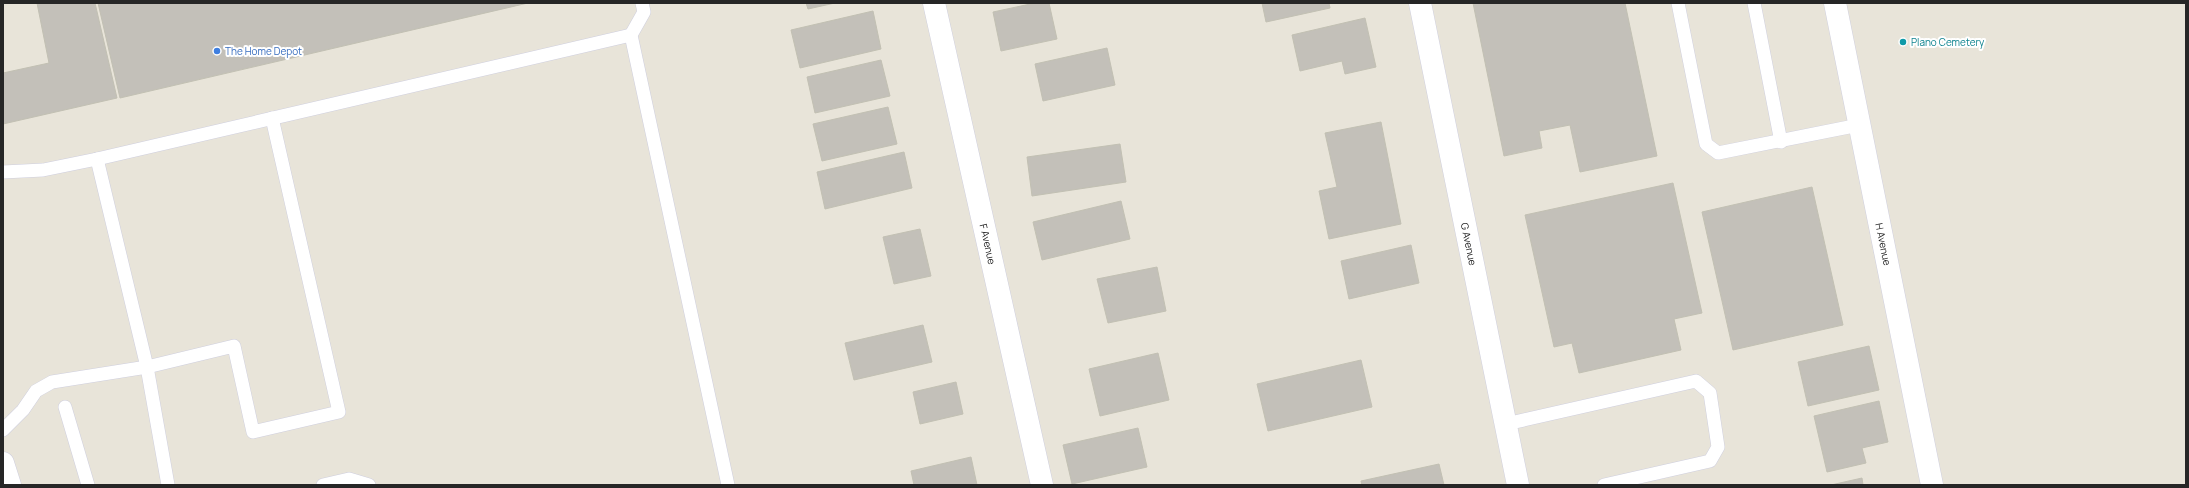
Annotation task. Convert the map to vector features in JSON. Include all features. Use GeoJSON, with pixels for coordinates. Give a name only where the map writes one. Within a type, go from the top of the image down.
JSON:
{"type":"FeatureCollection","features":[{"type":"Feature","properties":{"kind":"street","name":"F Avenue"},"geometry":{"type":"LineString","coordinates":[[934,3],[1042,485]]}},
{"type":"Feature","properties":{"kind":"street","name":"G Avenue"},"geometry":{"type":"LineString","coordinates":[[1420,3],[1518,485]]}},
{"type":"Feature","properties":{"kind":"street","name":"H Avenue"},"geometry":{"type":"LineString","coordinates":[[1835,3],[1932,485]]}},
{"type":"Feature","properties":{"kind":"street"},"geometry":{"type":"LineString","coordinates":[[3,463],[10,485]]}},
{"type":"Feature","properties":{"kind":"lane"},"geometry":{"type":"LineString","coordinates":[[642,3],[644,12],[631,35],[728,485]]}},
{"type":"Feature","properties":{"kind":"lane"},"geometry":{"type":"LineString","coordinates":[[1678,3],[1706,144],[1718,153],[1781,142],[1859,125]]}},
{"type":"Feature","properties":{"kind":"lane"},"geometry":{"type":"LineString","coordinates":[[1754,3],[1781,142]]}},
{"type":"Feature","properties":{"kind":"lane"},"geometry":{"type":"LineString","coordinates":[[3,172],[43,170],[97,159],[631,35]]}},
{"type":"Feature","properties":{"kind":"lane"},"geometry":{"type":"LineString","coordinates":[[3,430],[23,410],[36,391],[52,382],[147,367],[234,346],[253,432],[339,412],[272,118]]}},
{"type":"Feature","properties":{"kind":"lane"},"geometry":{"type":"LineString","coordinates":[[97,159],[147,367],[168,485]]}},
{"type":"Feature","properties":{"kind":"lane"},"geometry":{"type":"LineString","coordinates":[[1506,424],[1696,381],[1710,393],[1718,447],[1710,461],[1604,485]]}},
{"type":"Feature","properties":{"kind":"lane"},"geometry":{"type":"LineString","coordinates":[[65,407],[88,485]]}},
{"type":"Feature","properties":{"kind":"lane"},"geometry":{"type":"LineString","coordinates":[[323,485],[349,479],[369,485]]}},
{"type":"Feature","properties":{"kind":"building"},"geometry":{"type":"Polygon","coordinates":[[[37,3],[95,3],[117,98],[3,124],[3,73],[49,63],[37,3]]]}},
{"type":"Feature","properties":{"kind":"building","name":"The Home Depot"},"geometry":{"type":"Polygon","coordinates":[[[98,3],[528,3],[120,98],[98,3]]]}},
{"type":"Feature","properties":{"kind":"building"},"geometry":{"type":"Polygon","coordinates":[[[806,3],[835,3],[808,9],[806,3]]]}},
{"type":"Feature","properties":{"kind":"building"},"geometry":{"type":"Polygon","coordinates":[[[1035,3],[1049,3],[1057,39],[1001,51],[993,12],[1035,3]]]}},
{"type":"Feature","properties":{"kind":"building"},"geometry":{"type":"Polygon","coordinates":[[[1262,3],[1329,3],[1330,8],[1266,22],[1262,3]]]}},
{"type":"Feature","properties":{"kind":"building"},"geometry":{"type":"Polygon","coordinates":[[[1473,3],[1625,3],[1657,156],[1580,172],[1570,125],[1539,131],[1542,148],[1504,156],[1473,3]]]}},
{"type":"Feature","properties":{"kind":"building"},"geometry":{"type":"Polygon","coordinates":[[[873,11],[881,49],[800,68],[791,30],[873,11]]]}},
{"type":"Feature","properties":{"kind":"building"},"geometry":{"type":"Polygon","coordinates":[[[1365,18],[1376,67],[1345,74],[1342,61],[1300,71],[1292,35],[1365,18]]]}},
{"type":"Feature","properties":{"kind":"building"},"geometry":{"type":"Polygon","coordinates":[[[1107,48],[1115,85],[1043,101],[1035,64],[1107,48]]]}},
{"type":"Feature","properties":{"kind":"building"},"geometry":{"type":"Polygon","coordinates":[[[881,60],[890,96],[815,113],[807,77],[881,60]]]}},
{"type":"Feature","properties":{"kind":"building"},"geometry":{"type":"Polygon","coordinates":[[[888,107],[897,144],[822,161],[813,124],[888,107]]]}},
{"type":"Feature","properties":{"kind":"building"},"geometry":{"type":"Polygon","coordinates":[[[1381,122],[1401,224],[1329,239],[1319,191],[1337,187],[1325,133],[1381,122]]]}},
{"type":"Feature","properties":{"kind":"building"},"geometry":{"type":"Polygon","coordinates":[[[1120,144],[1126,182],[1032,196],[1027,157],[1120,144]]]}},
{"type":"Feature","properties":{"kind":"building"},"geometry":{"type":"Polygon","coordinates":[[[904,152],[912,188],[825,209],[817,172],[904,152]]]}},
{"type":"Feature","properties":{"kind":"building"},"geometry":{"type":"Polygon","coordinates":[[[1673,183],[1702,313],[1674,319],[1681,350],[1579,373],[1572,343],[1554,347],[1525,215],[1673,183]]]}},
{"type":"Feature","properties":{"kind":"building"},"geometry":{"type":"Polygon","coordinates":[[[1812,187],[1843,325],[1733,350],[1702,212],[1812,187]]]}},
{"type":"Feature","properties":{"kind":"building"},"geometry":{"type":"Polygon","coordinates":[[[1121,201],[1130,239],[1042,260],[1033,222],[1121,201]]]}},
{"type":"Feature","properties":{"kind":"building"},"geometry":{"type":"Polygon","coordinates":[[[920,229],[931,276],[894,284],[883,237],[920,229]]]}},
{"type":"Feature","properties":{"kind":"building"},"geometry":{"type":"Polygon","coordinates":[[[1411,245],[1419,283],[1349,299],[1341,261],[1411,245]]]}},
{"type":"Feature","properties":{"kind":"building"},"geometry":{"type":"Polygon","coordinates":[[[1157,267],[1166,311],[1108,323],[1097,279],[1157,267]]]}},
{"type":"Feature","properties":{"kind":"building"},"geometry":{"type":"Polygon","coordinates":[[[923,325],[932,362],[854,380],[845,343],[923,325]]]}},
{"type":"Feature","properties":{"kind":"building"},"geometry":{"type":"Polygon","coordinates":[[[1869,346],[1879,390],[1808,406],[1798,362],[1869,346]]]}},
{"type":"Feature","properties":{"kind":"building"},"geometry":{"type":"Polygon","coordinates":[[[1158,353],[1169,400],[1100,416],[1089,369],[1158,353]]]}},
{"type":"Feature","properties":{"kind":"building"},"geometry":{"type":"Polygon","coordinates":[[[1361,360],[1372,407],[1268,431],[1257,384],[1361,360]]]}},
{"type":"Feature","properties":{"kind":"building"},"geometry":{"type":"Polygon","coordinates":[[[956,382],[963,414],[920,424],[913,392],[956,382]]]}},
{"type":"Feature","properties":{"kind":"building"},"geometry":{"type":"Polygon","coordinates":[[[1879,401],[1888,442],[1862,448],[1866,463],[1827,472],[1814,416],[1879,401]]]}},
{"type":"Feature","properties":{"kind":"building"},"geometry":{"type":"Polygon","coordinates":[[[1138,428],[1147,467],[1072,484],[1063,445],[1138,428]]]}},
{"type":"Feature","properties":{"kind":"building"},"geometry":{"type":"Polygon","coordinates":[[[971,457],[977,485],[914,485],[911,471],[971,457]]]}},
{"type":"Feature","properties":{"kind":"building"},"geometry":{"type":"Polygon","coordinates":[[[1439,464],[1444,485],[1362,485],[1361,481],[1439,464]]]}},
{"type":"Feature","properties":{"kind":"building"},"geometry":{"type":"Polygon","coordinates":[[[1862,478],[1863,485],[1831,485],[1862,478]]]}},
{"type":"Feature","properties":{"kind":"place","name":"Plano Cemetery"},"geometry":{"type":"Point","coordinates":[1903,42]}},
{"type":"Feature","properties":{"kind":"place","name":"The Home Depot"},"geometry":{"type":"Point","coordinates":[217,51]}}]}
